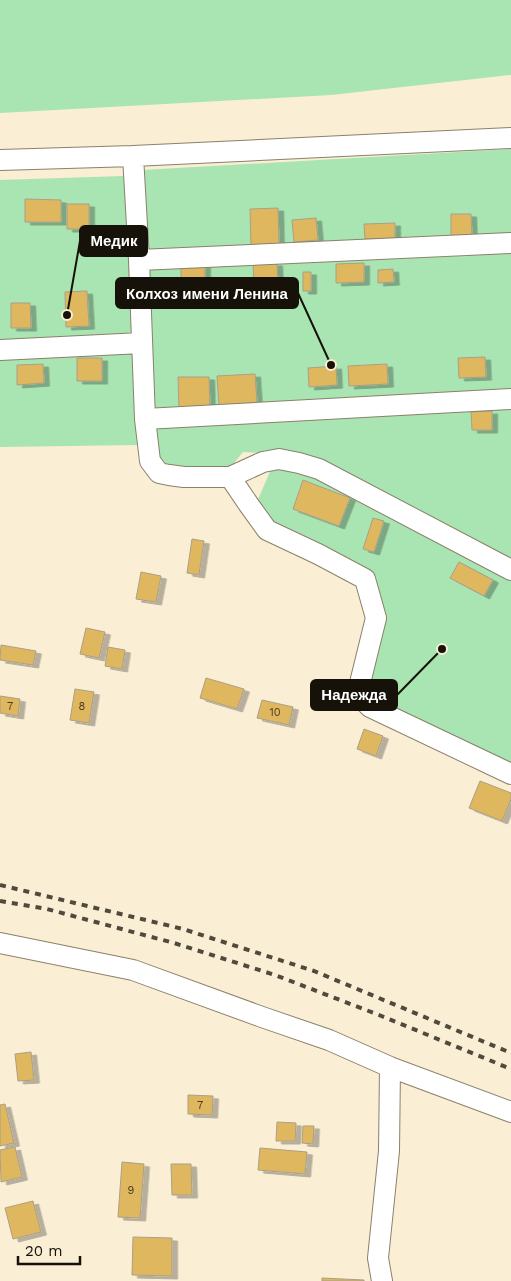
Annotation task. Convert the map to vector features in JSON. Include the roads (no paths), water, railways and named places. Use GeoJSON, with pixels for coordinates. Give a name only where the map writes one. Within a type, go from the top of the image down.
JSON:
{"type":"FeatureCollection","features":[{"type":"Feature","properties":{"kind":"street"},"geometry":{"type":"LineString","coordinates":[[0,160],[132,156],[511,138]]}},
{"type":"Feature","properties":{"kind":"street"},"geometry":{"type":"LineString","coordinates":[[132,156],[139,260],[145,419],[150,461],[159,473],[184,477],[230,477],[263,462],[279,460],[299,463],[319,469],[511,570]]}},
{"type":"Feature","properties":{"kind":"street"},"geometry":{"type":"LineString","coordinates":[[139,260],[511,243]]}},
{"type":"Feature","properties":{"kind":"street"},"geometry":{"type":"LineString","coordinates":[[0,350],[142,343]]}},
{"type":"Feature","properties":{"kind":"street"},"geometry":{"type":"LineString","coordinates":[[145,419],[511,400]]}},
{"type":"Feature","properties":{"kind":"street"},"geometry":{"type":"LineString","coordinates":[[230,477],[267,530],[318,554],[364,579],[376,618],[360,682],[362,700],[370,708],[511,774]]}},
{"type":"Feature","properties":{"kind":"street"},"geometry":{"type":"LineString","coordinates":[[482,555],[511,553]]}},
{"type":"Feature","properties":{"kind":"street"},"geometry":{"type":"LineString","coordinates":[[0,943],[133,970],[329,1040],[390,1067],[511,1112]]}},
{"type":"Feature","properties":{"kind":"street"},"geometry":{"type":"LineString","coordinates":[[382,1281],[378,1258],[389,1151],[390,1067]]}},
{"type":"Feature","properties":{"kind":"railway"},"geometry":{"type":"LineString","coordinates":[[0,885],[183,929],[314,971],[511,1053]]}},
{"type":"Feature","properties":{"kind":"railway"},"geometry":{"type":"LineString","coordinates":[[0,901],[47,909],[174,943],[275,975],[511,1069]]}},
{"type":"Feature","properties":{"kind":"place","name":"Медик"},"geometry":{"type":"Point","coordinates":[67,315]}},
{"type":"Feature","properties":{"kind":"place","name":"Колхоз имени Ленина"},"geometry":{"type":"Point","coordinates":[331,365]}},
{"type":"Feature","properties":{"kind":"place","name":"Надежда"},"geometry":{"type":"Point","coordinates":[442,649]}}]}
